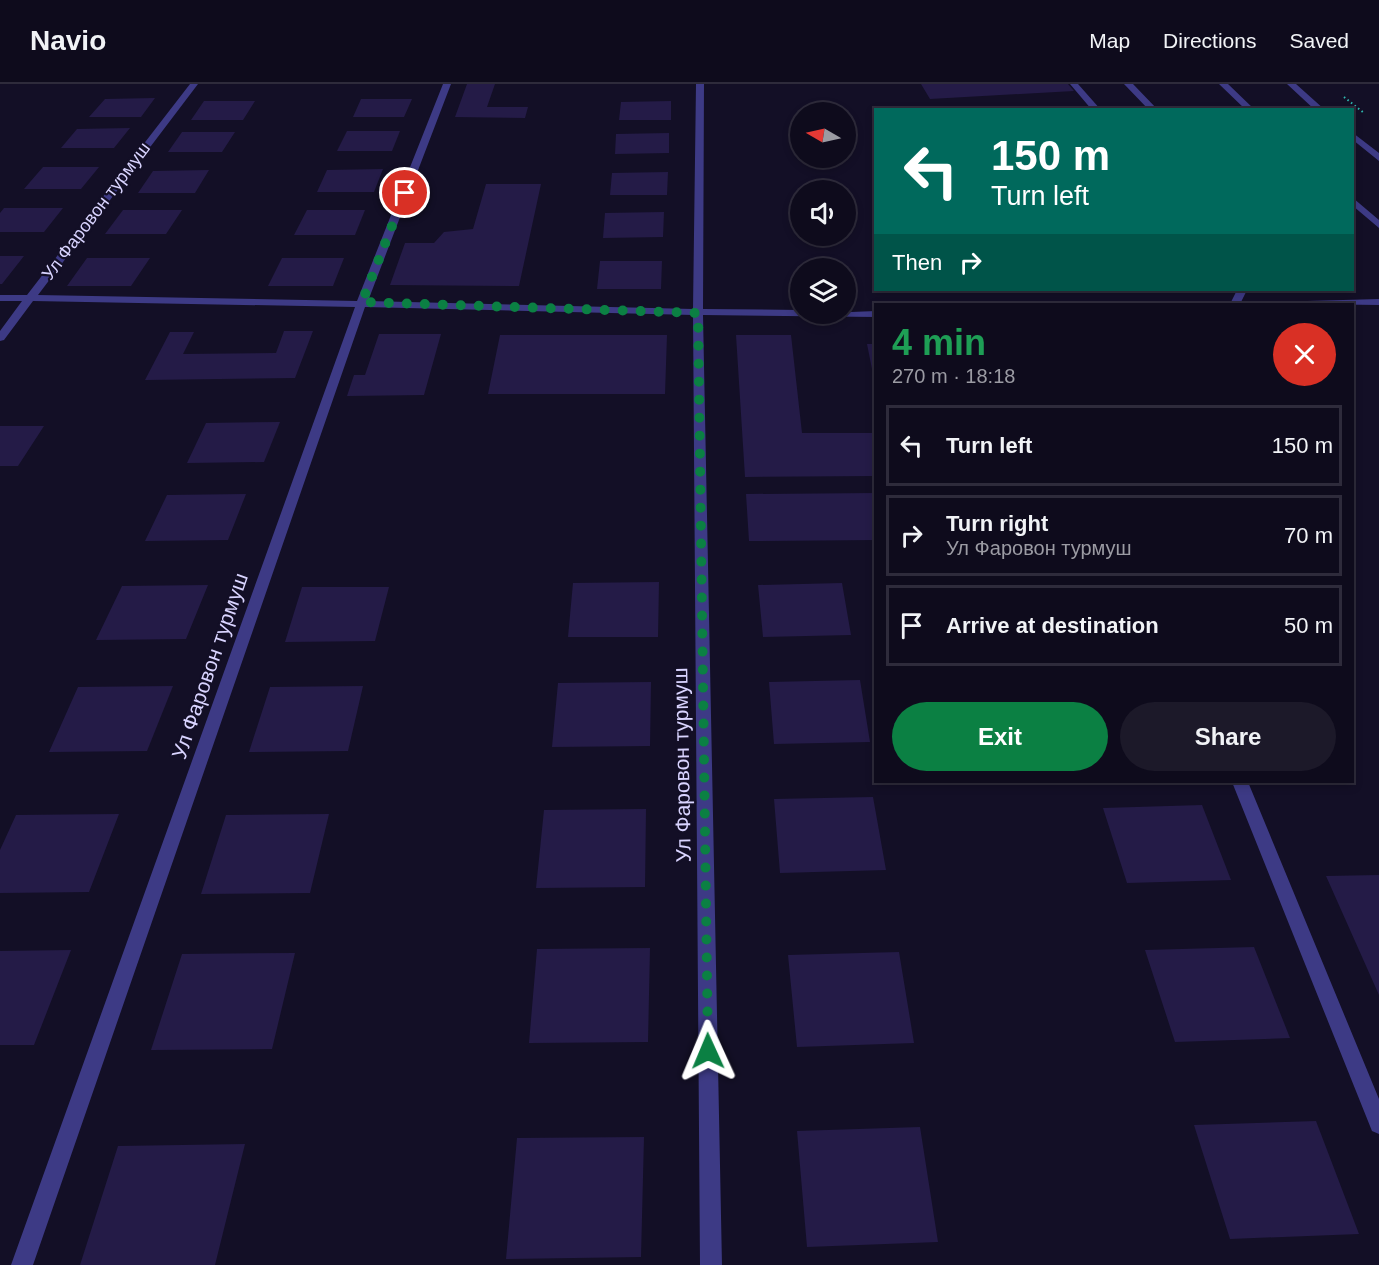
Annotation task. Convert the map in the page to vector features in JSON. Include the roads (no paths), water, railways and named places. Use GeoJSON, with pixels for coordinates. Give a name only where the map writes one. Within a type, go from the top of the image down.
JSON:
{"type":"FeatureCollection","features":[{"type":"Feature","properties":{"kind":"street","name":"Ул Фаровон турмуш"},"geometry":{"type":"LineString","coordinates":[[0,338],[194,84]]}},
{"type":"Feature","properties":{"kind":"street","name":"Ул Фаровон турмуш"},"geometry":{"type":"LineString","coordinates":[[22,1265],[362,302],[447,84]]}},
{"type":"Feature","properties":{"kind":"street","name":"Ул Фаровон турмуш"},"geometry":{"type":"LineString","coordinates":[[700,84],[698,313],[711,1265]]}},
{"type":"Feature","properties":{"kind":"street"},"geometry":{"type":"LineString","coordinates":[[1074,84],[1095,108]]}},
{"type":"Feature","properties":{"kind":"street"},"geometry":{"type":"LineString","coordinates":[[1128,84],[1152,108]]}},
{"type":"Feature","properties":{"kind":"street"},"geometry":{"type":"LineString","coordinates":[[1223,84],[1249,108]]}},
{"type":"Feature","properties":{"kind":"street"},"geometry":{"type":"LineString","coordinates":[[1290,84],[1319,108]]}},
{"type":"Feature","properties":{"kind":"street"},"geometry":{"type":"LineString","coordinates":[[1354,137],[1379,158]]}},
{"type":"Feature","properties":{"kind":"street"},"geometry":{"type":"LineString","coordinates":[[1354,202],[1379,225]]}},
{"type":"Feature","properties":{"kind":"street"},"geometry":{"type":"LineString","coordinates":[[0,298],[362,302],[698,313],[874,314]]}},
{"type":"Feature","properties":{"kind":"street"},"geometry":{"type":"LineString","coordinates":[[1343,303],[1379,302]]}},
{"type":"Feature","properties":{"kind":"street"},"geometry":{"type":"LineString","coordinates":[[1240,783],[1379,1124]]}}]}
